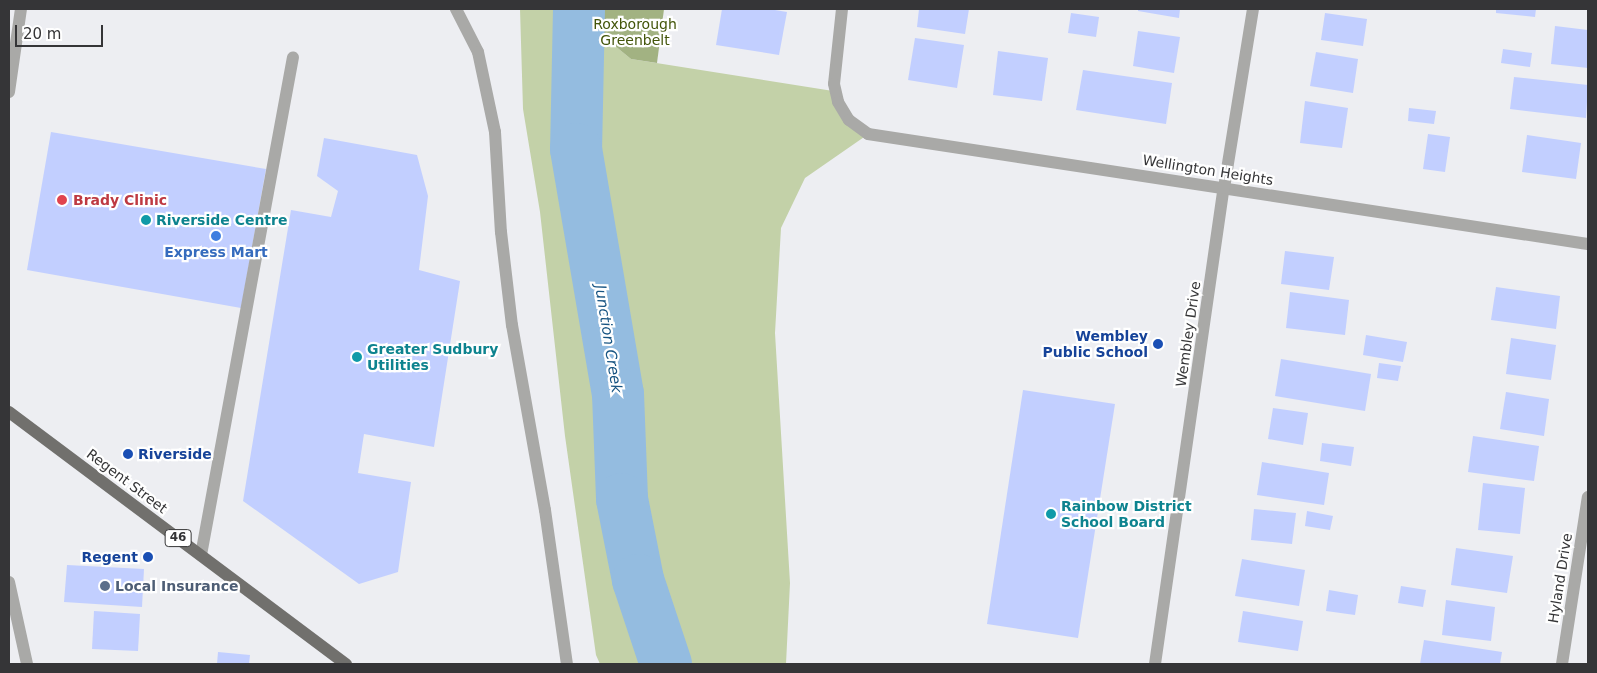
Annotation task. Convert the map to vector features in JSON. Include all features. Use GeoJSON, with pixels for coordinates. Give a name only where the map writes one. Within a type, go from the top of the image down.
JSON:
{"type":"FeatureCollection","features":[{"type":"Feature","properties":{"kind":"main road","name":"Regent Street"},"geometry":{"type":"LineString","coordinates":[[9,412],[346,664]]}},
{"type":"Feature","properties":{"kind":"street"},"geometry":{"type":"LineString","coordinates":[[9,92],[21,9]]}},
{"type":"Feature","properties":{"kind":"street"},"geometry":{"type":"LineString","coordinates":[[456,9],[478,52],[495,132],[501,232],[512,325],[545,510],[567,664]]}},
{"type":"Feature","properties":{"kind":"street","name":"Wellington Heights"},"geometry":{"type":"LineString","coordinates":[[842,9],[834,84],[838,102],[849,120],[868,134],[1588,244]]}},
{"type":"Feature","properties":{"kind":"street","name":"Wembley Drive"},"geometry":{"type":"LineString","coordinates":[[1155,664],[1224,188],[1253,9]]}},
{"type":"Feature","properties":{"kind":"street"},"geometry":{"type":"LineString","coordinates":[[201,555],[293,57]]}},
{"type":"Feature","properties":{"kind":"street","name":"Hyland Drive"},"geometry":{"type":"LineString","coordinates":[[1562,664],[1588,497]]}},
{"type":"Feature","properties":{"kind":"street"},"geometry":{"type":"LineString","coordinates":[[9,582],[27,664]]}},
{"type":"Feature","properties":{"kind":"green space"},"geometry":{"type":"Polygon","coordinates":[[[520,9],[570,9],[631,59],[833,91],[867,135],[805,178],[781,228],[775,333],[790,583],[786,664],[600,664],[596,655],[565,436],[540,212],[523,109],[520,9]]]}},
{"type":"Feature","properties":{"kind":"green space","name":"Roxborough Greenbelt"},"geometry":{"type":"Polygon","coordinates":[[[570,9],[664,9],[657,63],[631,59],[570,9]]]}},
{"type":"Feature","properties":{"kind":"building"},"geometry":{"type":"Polygon","coordinates":[[[722,9],[769,9],[787,12],[779,55],[716,45],[722,9]]]}},
{"type":"Feature","properties":{"kind":"building"},"geometry":{"type":"Polygon","coordinates":[[[919,9],[969,9],[965,34],[917,27],[919,9]]]}},
{"type":"Feature","properties":{"kind":"building"},"geometry":{"type":"Polygon","coordinates":[[[1138,9],[1180,9],[1179,18],[1138,11],[1138,9]]]}},
{"type":"Feature","properties":{"kind":"building"},"geometry":{"type":"Polygon","coordinates":[[[1496,9],[1536,9],[1535,17],[1496,13],[1496,9]]]}},
{"type":"Feature","properties":{"kind":"building"},"geometry":{"type":"Polygon","coordinates":[[[1071,13],[1099,17],[1096,37],[1068,33],[1071,13]]]}},
{"type":"Feature","properties":{"kind":"building"},"geometry":{"type":"Polygon","coordinates":[[[1325,13],[1367,19],[1363,46],[1321,40],[1325,13]]]}},
{"type":"Feature","properties":{"kind":"building"},"geometry":{"type":"Polygon","coordinates":[[[1555,26],[1588,30],[1588,68],[1551,64],[1555,26]]]}},
{"type":"Feature","properties":{"kind":"building"},"geometry":{"type":"Polygon","coordinates":[[[1138,31],[1180,37],[1174,73],[1133,66],[1138,31]]]}},
{"type":"Feature","properties":{"kind":"building"},"geometry":{"type":"Polygon","coordinates":[[[915,38],[964,45],[957,88],[908,80],[915,38]]]}},
{"type":"Feature","properties":{"kind":"building"},"geometry":{"type":"Polygon","coordinates":[[[1503,49],[1532,53],[1530,67],[1501,63],[1503,49]]]}},
{"type":"Feature","properties":{"kind":"building"},"geometry":{"type":"Polygon","coordinates":[[[998,51],[1048,58],[1042,101],[993,95],[998,51]]]}},
{"type":"Feature","properties":{"kind":"building"},"geometry":{"type":"Polygon","coordinates":[[[1316,52],[1358,59],[1353,93],[1310,86],[1316,52]]]}},
{"type":"Feature","properties":{"kind":"building"},"geometry":{"type":"Polygon","coordinates":[[[1083,70],[1172,83],[1166,124],[1076,110],[1083,70]]]}},
{"type":"Feature","properties":{"kind":"building"},"geometry":{"type":"Polygon","coordinates":[[[1514,77],[1588,85],[1586,118],[1510,109],[1514,77]]]}},
{"type":"Feature","properties":{"kind":"building"},"geometry":{"type":"Polygon","coordinates":[[[1305,101],[1348,108],[1342,148],[1300,143],[1305,101]]]}},
{"type":"Feature","properties":{"kind":"building"},"geometry":{"type":"Polygon","coordinates":[[[1409,108],[1436,111],[1434,124],[1408,121],[1409,108]]]}},
{"type":"Feature","properties":{"kind":"building","name":"Riverside Centre"},"geometry":{"type":"Polygon","coordinates":[[[51,132],[266,169],[241,308],[27,270],[51,132]]]}},
{"type":"Feature","properties":{"kind":"building"},"geometry":{"type":"Polygon","coordinates":[[[1428,134],[1450,137],[1445,172],[1423,169],[1428,134]]]}},
{"type":"Feature","properties":{"kind":"building"},"geometry":{"type":"Polygon","coordinates":[[[1527,135],[1581,143],[1576,179],[1522,172],[1527,135]]]}},
{"type":"Feature","properties":{"kind":"building","name":"Greater Sudbury Utilities"},"geometry":{"type":"Polygon","coordinates":[[[324,138],[417,155],[428,196],[419,270],[460,281],[434,447],[364,434],[358,473],[411,482],[398,572],[359,584],[243,501],[291,210],[331,217],[338,191],[317,176],[324,138]]]}},
{"type":"Feature","properties":{"kind":"building"},"geometry":{"type":"Polygon","coordinates":[[[1285,251],[1334,257],[1329,290],[1281,284],[1285,251]]]}},
{"type":"Feature","properties":{"kind":"building"},"geometry":{"type":"Polygon","coordinates":[[[1496,287],[1560,296],[1556,329],[1491,320],[1496,287]]]}},
{"type":"Feature","properties":{"kind":"building"},"geometry":{"type":"Polygon","coordinates":[[[1290,292],[1349,300],[1345,335],[1286,328],[1290,292]]]}},
{"type":"Feature","properties":{"kind":"building"},"geometry":{"type":"Polygon","coordinates":[[[1366,335],[1407,342],[1403,362],[1363,355],[1366,335]]]}},
{"type":"Feature","properties":{"kind":"building"},"geometry":{"type":"Polygon","coordinates":[[[1511,338],[1556,345],[1551,380],[1506,374],[1511,338]]]}},
{"type":"Feature","properties":{"kind":"building"},"geometry":{"type":"Polygon","coordinates":[[[1281,359],[1371,374],[1365,411],[1275,396],[1281,359]]]}},
{"type":"Feature","properties":{"kind":"building"},"geometry":{"type":"Polygon","coordinates":[[[1379,363],[1401,366],[1398,381],[1377,378],[1379,363]]]}},
{"type":"Feature","properties":{"kind":"building","name":"Rainbow District School Board"},"geometry":{"type":"Polygon","coordinates":[[[1023,390],[1115,404],[1078,638],[987,624],[1023,390]]]}},
{"type":"Feature","properties":{"kind":"building"},"geometry":{"type":"Polygon","coordinates":[[[1506,392],[1549,399],[1544,436],[1500,429],[1506,392]]]}},
{"type":"Feature","properties":{"kind":"building"},"geometry":{"type":"Polygon","coordinates":[[[1273,408],[1308,413],[1303,445],[1268,439],[1273,408]]]}},
{"type":"Feature","properties":{"kind":"building"},"geometry":{"type":"Polygon","coordinates":[[[1473,436],[1539,446],[1534,481],[1468,472],[1473,436]]]}},
{"type":"Feature","properties":{"kind":"building"},"geometry":{"type":"Polygon","coordinates":[[[1322,443],[1354,447],[1351,466],[1320,461],[1322,443]]]}},
{"type":"Feature","properties":{"kind":"building"},"geometry":{"type":"Polygon","coordinates":[[[1262,462],[1329,473],[1324,505],[1257,495],[1262,462]]]}},
{"type":"Feature","properties":{"kind":"building"},"geometry":{"type":"Polygon","coordinates":[[[1483,483],[1525,488],[1520,534],[1478,530],[1483,483]]]}},
{"type":"Feature","properties":{"kind":"building"},"geometry":{"type":"Polygon","coordinates":[[[1254,509],[1296,513],[1292,544],[1251,540],[1254,509]]]}},
{"type":"Feature","properties":{"kind":"building"},"geometry":{"type":"Polygon","coordinates":[[[1307,511],[1333,516],[1330,530],[1305,526],[1307,511]]]}},
{"type":"Feature","properties":{"kind":"building"},"geometry":{"type":"Polygon","coordinates":[[[1456,548],[1513,556],[1507,593],[1451,585],[1456,548]]]}},
{"type":"Feature","properties":{"kind":"building"},"geometry":{"type":"Polygon","coordinates":[[[1242,559],[1305,570],[1299,606],[1235,596],[1242,559]]]}},
{"type":"Feature","properties":{"kind":"building","name":"Local Insurance"},"geometry":{"type":"Polygon","coordinates":[[[67,565],[144,569],[142,607],[64,602],[67,565]]]}},
{"type":"Feature","properties":{"kind":"building"},"geometry":{"type":"Polygon","coordinates":[[[1401,586],[1426,590],[1423,607],[1398,603],[1401,586]]]}},
{"type":"Feature","properties":{"kind":"building"},"geometry":{"type":"Polygon","coordinates":[[[1329,590],[1358,595],[1355,615],[1326,611],[1329,590]]]}},
{"type":"Feature","properties":{"kind":"building"},"geometry":{"type":"Polygon","coordinates":[[[1446,600],[1495,607],[1491,641],[1442,635],[1446,600]]]}},
{"type":"Feature","properties":{"kind":"building"},"geometry":{"type":"Polygon","coordinates":[[[94,611],[140,614],[138,651],[92,649],[94,611]]]}},
{"type":"Feature","properties":{"kind":"building"},"geometry":{"type":"Polygon","coordinates":[[[1243,611],[1303,621],[1298,651],[1238,642],[1243,611]]]}},
{"type":"Feature","properties":{"kind":"building"},"geometry":{"type":"Polygon","coordinates":[[[1424,640],[1502,652],[1500,664],[1420,664],[1424,640]]]}},
{"type":"Feature","properties":{"kind":"building"},"geometry":{"type":"Polygon","coordinates":[[[218,652],[250,655],[249,664],[217,664],[218,652]]]}},
{"type":"Feature","properties":{"kind":"waterway","name":"Junction Creek"},"geometry":{"type":"LineString","coordinates":[[579,9],[576,149],[618,394],[622,499],[638,580],[666,664]]}},
{"type":"Feature","properties":{"kind":"place","name":"Brady Clinic"},"geometry":{"type":"Point","coordinates":[62,200]}},
{"type":"Feature","properties":{"kind":"place","name":"Riverside Centre"},"geometry":{"type":"Point","coordinates":[146,220]}},
{"type":"Feature","properties":{"kind":"place","name":"Express Mart"},"geometry":{"type":"Point","coordinates":[216,236]}},
{"type":"Feature","properties":{"kind":"place","name":"Wembley Public School"},"geometry":{"type":"Point","coordinates":[1158,344]}},
{"type":"Feature","properties":{"kind":"place","name":"Greater Sudbury Utilities"},"geometry":{"type":"Point","coordinates":[357,357]}},
{"type":"Feature","properties":{"kind":"place","name":"Riverside"},"geometry":{"type":"Point","coordinates":[128,454]}},
{"type":"Feature","properties":{"kind":"place","name":"Rainbow District School Board"},"geometry":{"type":"Point","coordinates":[1051,514]}},
{"type":"Feature","properties":{"kind":"place","name":"Regent"},"geometry":{"type":"Point","coordinates":[148,557]}},
{"type":"Feature","properties":{"kind":"place","name":"Local Insurance"},"geometry":{"type":"Point","coordinates":[105,586]}}]}
